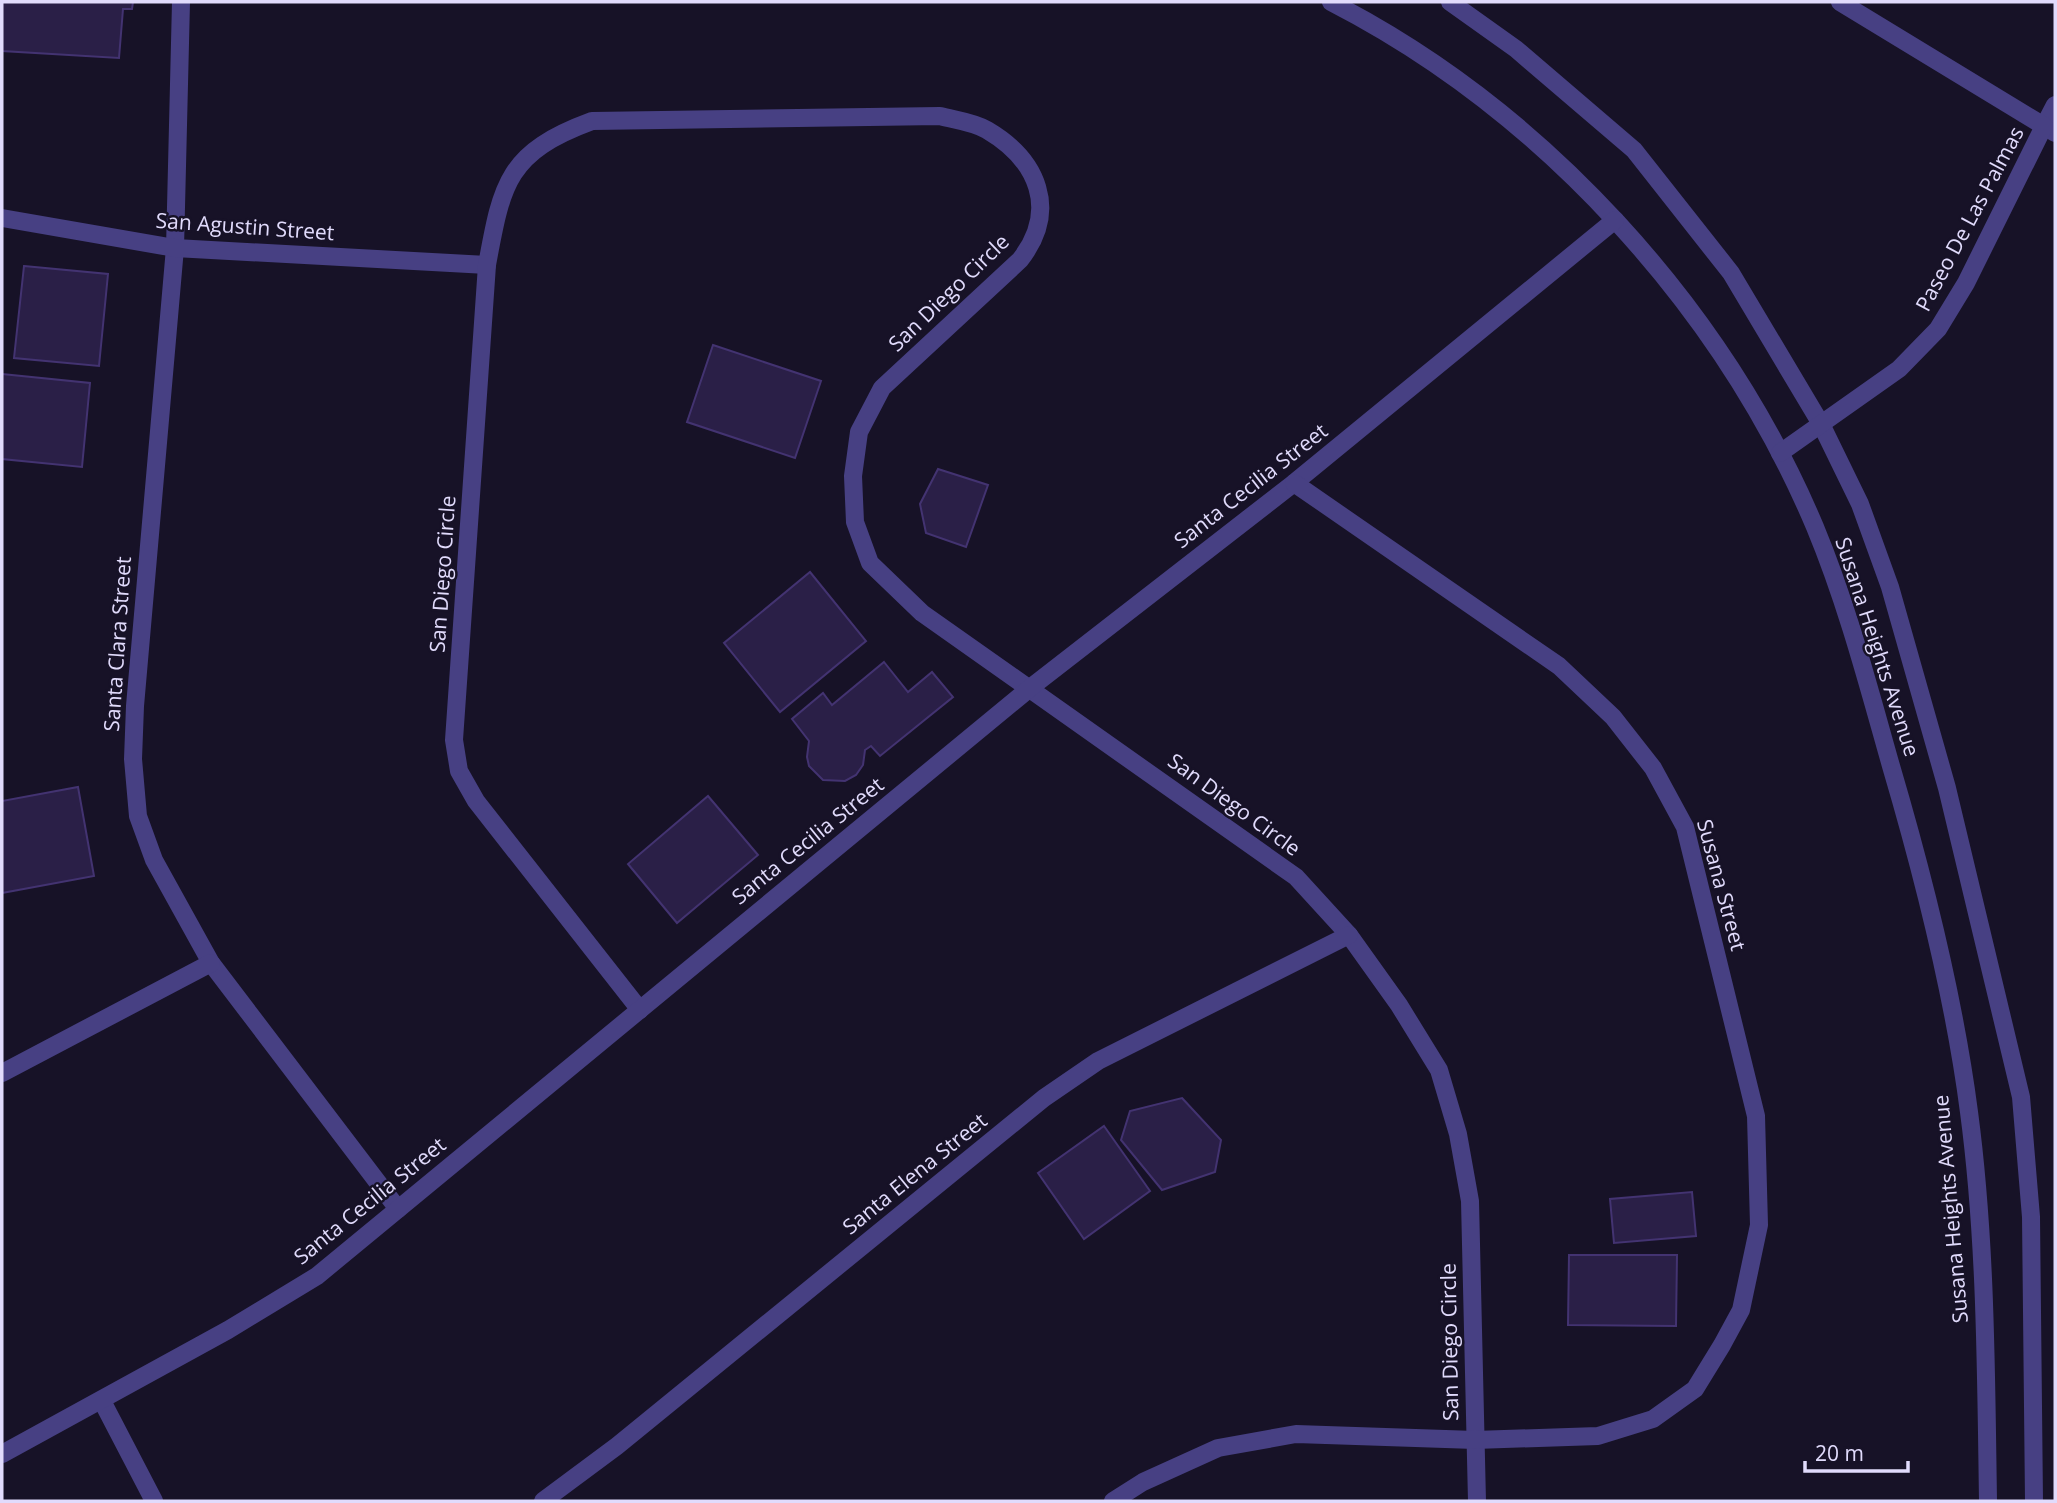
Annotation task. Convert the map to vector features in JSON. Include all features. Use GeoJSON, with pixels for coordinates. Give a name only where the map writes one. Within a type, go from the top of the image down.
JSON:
{"type":"FeatureCollection","features":[{"type":"Feature","properties":{"kind":"street","name":"Santa Clara Street"},"geometry":{"type":"LineString","coordinates":[[181,2],[174,248],[133,759],[138,816],[154,860],[211,963],[398,1209]]}},
{"type":"Feature","properties":{"kind":"street","name":"Susana Heights Avenue"},"geometry":{"type":"LineString","coordinates":[[1331,2],[1422,57],[1485,102],[1547,153],[1615,220],[1695,313],[1780,453],[1814,524],[1843,599],[1906,816],[1949,1002],[1969,1111],[1980,1224],[1988,1501]]}},
{"type":"Feature","properties":{"kind":"street","name":"Susana Heights Avenue"},"geometry":{"type":"LineString","coordinates":[[1450,2],[1516,49],[1634,150],[1731,274],[1821,424],[1860,504],[1890,587],[1950,801],[2021,1097],[2031,1217],[2034,1501]]}},
{"type":"Feature","properties":{"kind":"street","name":"Paseo De Las Palmas"},"geometry":{"type":"LineString","coordinates":[[1780,453],[1899,369],[1938,329],[2050,129],[1840,2]]}},
{"type":"Feature","properties":{"kind":"street"},"geometry":{"type":"LineString","coordinates":[[2050,129],[2055,105]]}},
{"type":"Feature","properties":{"kind":"street","name":"San Diego Circle"},"geometry":{"type":"LineString","coordinates":[[640,1010],[476,801],[459,771],[454,740],[487,265],[498,204],[519,163],[553,135],[592,121],[940,116],[985,129],[1020,155],[1040,189],[1041,217],[1035,241],[979,300],[882,388],[859,432],[853,476],[855,523],[870,563],[922,614],[1296,877],[1349,935],[1399,1005],[1439,1070],[1458,1134],[1470,1201],[1477,1501]]}},
{"type":"Feature","properties":{"kind":"street","name":"San Agustin Street"},"geometry":{"type":"LineString","coordinates":[[2,218],[174,248],[487,265]]}},
{"type":"Feature","properties":{"kind":"street","name":"Santa Cecilia Street"},"geometry":{"type":"LineString","coordinates":[[2,1454],[102,1401],[317,1276],[1030,688],[1294,483],[1615,220]]}},
{"type":"Feature","properties":{"kind":"street","name":"Susana Street"},"geometry":{"type":"LineString","coordinates":[[1114,1501],[1143,1482],[1218,1448],[1296,1434],[1475,1440],[1598,1436],[1653,1419],[1695,1389],[1741,1310],[1759,1225],[1756,1116],[1685,827],[1653,768],[1613,717],[1559,666],[1294,483]]}},
{"type":"Feature","properties":{"kind":"street","name":"Santa Elena Street"},"geometry":{"type":"LineString","coordinates":[[543,1501],[617,1446],[1055,1091],[1098,1061],[1349,935]]}},
{"type":"Feature","properties":{"kind":"street"},"geometry":{"type":"LineString","coordinates":[[2,1073],[211,963]]}},
{"type":"Feature","properties":{"kind":"street"},"geometry":{"type":"LineString","coordinates":[[102,1401],[154,1501]]}},
{"type":"Feature","properties":{"kind":"building"},"geometry":{"type":"Polygon","coordinates":[[[2,2],[133,2],[132,9],[123,9],[119,58],[2,51],[2,2]]]}},
{"type":"Feature","properties":{"kind":"building"},"geometry":{"type":"Polygon","coordinates":[[[24,266],[108,274],[99,366],[14,358],[24,266]]]}},
{"type":"Feature","properties":{"kind":"building"},"geometry":{"type":"Polygon","coordinates":[[[713,345],[821,381],[795,458],[687,422],[713,345]]]}},
{"type":"Feature","properties":{"kind":"building"},"geometry":{"type":"Polygon","coordinates":[[[2,374],[90,383],[82,467],[2,459],[2,374]]]}},
{"type":"Feature","properties":{"kind":"building"},"geometry":{"type":"Polygon","coordinates":[[[938,469],[988,485],[966,547],[926,533],[920,504],[938,469]]]}},
{"type":"Feature","properties":{"kind":"building"},"geometry":{"type":"Polygon","coordinates":[[[810,572],[866,641],[780,712],[724,643],[810,572]]]}},
{"type":"Feature","properties":{"kind":"building"},"geometry":{"type":"Polygon","coordinates":[[[884,662],[908,692],[932,672],[953,697],[880,756],[871,746],[865,750],[863,765],[856,775],[845,781],[823,780],[809,766],[809,741],[792,719],[823,693],[832,705],[884,662]]]}},
{"type":"Feature","properties":{"kind":"building"},"geometry":{"type":"Polygon","coordinates":[[[78,787],[94,876],[2,893],[2,801],[78,787]]]}},
{"type":"Feature","properties":{"kind":"building"},"geometry":{"type":"Polygon","coordinates":[[[708,796],[758,855],[677,923],[628,864],[708,796]]]}},
{"type":"Feature","properties":{"kind":"building"},"geometry":{"type":"Polygon","coordinates":[[[1182,1098],[1221,1140],[1215,1172],[1162,1190],[1121,1140],[1130,1111],[1182,1098]]]}},
{"type":"Feature","properties":{"kind":"building"},"geometry":{"type":"Polygon","coordinates":[[[1104,1126],[1150,1191],[1084,1239],[1038,1173],[1104,1126]]]}},
{"type":"Feature","properties":{"kind":"building"},"geometry":{"type":"Polygon","coordinates":[[[1692,1192],[1696,1236],[1614,1243],[1610,1199],[1692,1192]]]}},
{"type":"Feature","properties":{"kind":"building"},"geometry":{"type":"Polygon","coordinates":[[[1569,1255],[1677,1255],[1676,1326],[1568,1325],[1569,1255]]]}}]}
